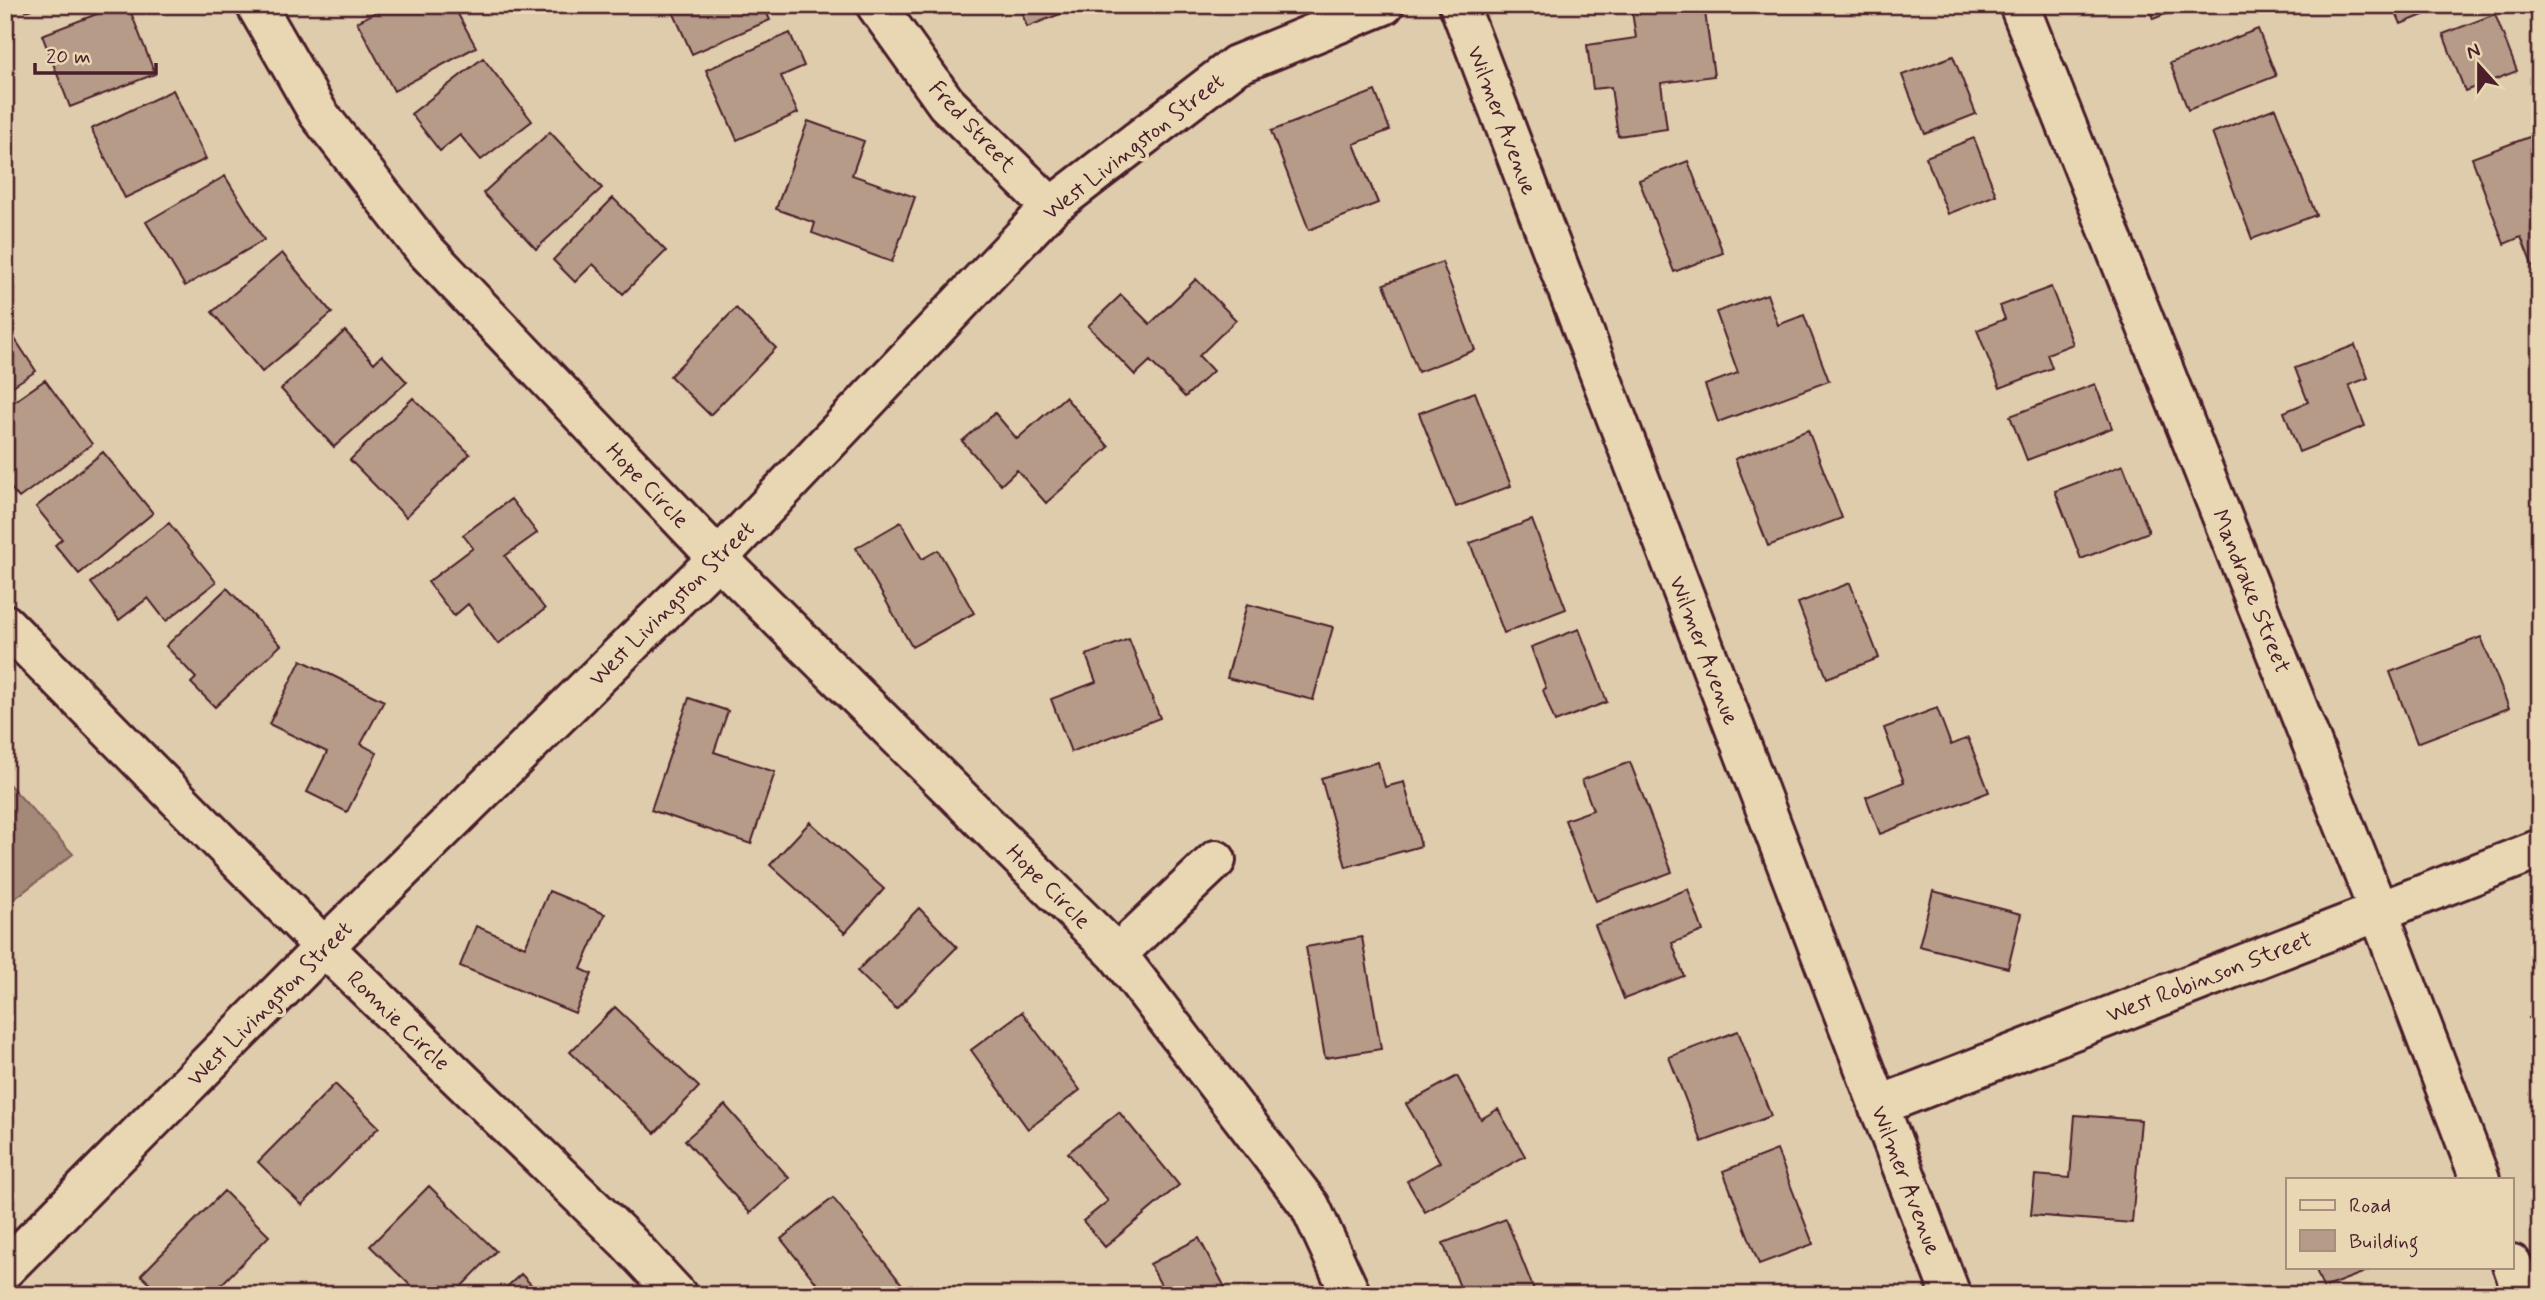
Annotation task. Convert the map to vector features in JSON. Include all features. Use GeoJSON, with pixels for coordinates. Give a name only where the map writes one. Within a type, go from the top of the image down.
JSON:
{"type":"FeatureCollection","features":[{"type":"Feature","properties":{"kind":"street","name":"Hope Circle"},"geometry":{"type":"LineString","coordinates":[[256,5],[318,113],[424,249],[718,558],[1118,954],[1310,1206],[1351,1295]]}},
{"type":"Feature","properties":{"kind":"street","name":"Fred Street"},"geometry":{"type":"LineString","coordinates":[[876,5],[946,103],[1051,207]]}},
{"type":"Feature","properties":{"kind":"street","name":"West Livingston Street"},"geometry":{"type":"LineString","coordinates":[[5,1269],[324,947],[718,558],[1051,207],[1236,65],[1384,5]]}},
{"type":"Feature","properties":{"kind":"street","name":"Wilmer Avenue"},"geometry":{"type":"LineString","coordinates":[[1459,5],[1951,1295]]}},
{"type":"Feature","properties":{"kind":"street","name":"Mandrake Street"},"geometry":{"type":"LineString","coordinates":[[2019,5],[2378,910],[2480,1178]]}},
{"type":"Feature","properties":{"kind":"street","name":"Ronnie Circle"},"geometry":{"type":"LineString","coordinates":[[5,624],[324,947],[627,1241],[677,1295]]}},
{"type":"Feature","properties":{"kind":"street","name":"West Robinson Street"},"geometry":{"type":"LineString","coordinates":[[1878,1106],[2540,849]]}},
{"type":"Feature","properties":{"kind":"street"},"geometry":{"type":"LineString","coordinates":[[1118,954],[1216,860]]}},
{"type":"Feature","properties":{"kind":"street"},"geometry":{"type":"LineString","coordinates":[[2513,1268],[2523,1295]]}},
{"type":"Feature","properties":{"kind":"shaded area"},"geometry":{"type":"Polygon","coordinates":[[[5,780],[73,854],[5,906],[5,780]]]}},
{"type":"Feature","properties":{"kind":"building"},"geometry":{"type":"Polygon","coordinates":[[[24,5],[42,5],[26,11],[24,5]]]}},
{"type":"Feature","properties":{"kind":"building"},"geometry":{"type":"Polygon","coordinates":[[[120,5],[128,5],[155,74],[70,107],[42,35],[120,5]]]}},
{"type":"Feature","properties":{"kind":"building"},"geometry":{"type":"Polygon","coordinates":[[[389,5],[453,5],[476,47],[394,91],[357,22],[389,5]]]}},
{"type":"Feature","properties":{"kind":"building"},"geometry":{"type":"Polygon","coordinates":[[[670,5],[763,5],[770,20],[692,54],[670,5]]]}},
{"type":"Feature","properties":{"kind":"building"},"geometry":{"type":"Polygon","coordinates":[[[1019,5],[1083,5],[1027,27],[1019,5]]]}},
{"type":"Feature","properties":{"kind":"building"},"geometry":{"type":"Polygon","coordinates":[[[1631,5],[1704,5],[1714,76],[1661,83],[1667,129],[1618,136],[1611,87],[1593,89],[1587,45],[1636,38],[1631,5]]]}},
{"type":"Feature","properties":{"kind":"building"},"geometry":{"type":"Polygon","coordinates":[[[2148,5],[2189,5],[2153,19],[2148,5]]]}},
{"type":"Feature","properties":{"kind":"building"},"geometry":{"type":"Polygon","coordinates":[[[2393,5],[2448,5],[2401,24],[2393,5]]]}},
{"type":"Feature","properties":{"kind":"building"},"geometry":{"type":"Polygon","coordinates":[[[2495,14],[2517,71],[2465,91],[2443,34],[2495,14]]]}},
{"type":"Feature","properties":{"kind":"building"},"geometry":{"type":"Polygon","coordinates":[[[2258,29],[2276,76],[2188,110],[2170,63],[2258,29]]]}},
{"type":"Feature","properties":{"kind":"building"},"geometry":{"type":"Polygon","coordinates":[[[790,33],[804,66],[781,76],[798,113],[737,140],[706,70],[790,33]]]}},
{"type":"Feature","properties":{"kind":"building"},"geometry":{"type":"Polygon","coordinates":[[[1953,56],[1976,114],[1925,134],[1902,75],[1953,56]]]}},
{"type":"Feature","properties":{"kind":"building"},"geometry":{"type":"Polygon","coordinates":[[[483,58],[532,121],[481,160],[460,135],[440,151],[411,114],[483,58]]]}},
{"type":"Feature","properties":{"kind":"building"},"geometry":{"type":"Polygon","coordinates":[[[173,90],[206,159],[125,198],[91,129],[173,90]]]}},
{"type":"Feature","properties":{"kind":"building"},"geometry":{"type":"Polygon","coordinates":[[[1375,91],[1390,130],[1354,144],[1378,203],[1309,230],[1271,131],[1375,91]]]}},
{"type":"Feature","properties":{"kind":"building"},"geometry":{"type":"Polygon","coordinates":[[[2275,108],[2316,215],[2252,239],[2212,133],[2275,108]]]}},
{"type":"Feature","properties":{"kind":"building"},"geometry":{"type":"Polygon","coordinates":[[[808,121],[864,141],[852,175],[915,197],[892,262],[812,233],[815,223],[776,209],[808,121]]]}},
{"type":"Feature","properties":{"kind":"building"},"geometry":{"type":"Polygon","coordinates":[[[550,132],[602,188],[536,249],[483,193],[550,132]]]}},
{"type":"Feature","properties":{"kind":"building"},"geometry":{"type":"Polygon","coordinates":[[[2540,133],[2540,285],[2521,237],[2504,244],[2472,158],[2540,133]]]}},
{"type":"Feature","properties":{"kind":"building"},"geometry":{"type":"Polygon","coordinates":[[[1974,138],[1996,195],[1948,214],[1926,157],[1974,138]]]}},
{"type":"Feature","properties":{"kind":"building"},"geometry":{"type":"Polygon","coordinates":[[[1688,161],[1723,253],[1674,272],[1639,180],[1688,161]]]}},
{"type":"Feature","properties":{"kind":"building"},"geometry":{"type":"Polygon","coordinates":[[[225,176],[264,240],[185,286],[146,222],[225,176]]]}},
{"type":"Feature","properties":{"kind":"building"},"geometry":{"type":"Polygon","coordinates":[[[613,198],[666,251],[623,294],[593,264],[575,282],[553,260],[613,198]]]}},
{"type":"Feature","properties":{"kind":"building"},"geometry":{"type":"Polygon","coordinates":[[[282,253],[332,313],[262,372],[212,312],[282,253]]]}},
{"type":"Feature","properties":{"kind":"building"},"geometry":{"type":"Polygon","coordinates":[[[1442,262],[1475,350],[1418,372],[1384,284],[1442,262]]]}},
{"type":"Feature","properties":{"kind":"building"},"geometry":{"type":"Polygon","coordinates":[[[1196,279],[1236,320],[1199,356],[1213,371],[1185,397],[1150,361],[1135,375],[1088,326],[1121,295],[1150,324],[1196,279]]]}},
{"type":"Feature","properties":{"kind":"building"},"geometry":{"type":"Polygon","coordinates":[[[2051,287],[2073,344],[2047,354],[2052,368],[2000,388],[1977,330],[2005,319],[2000,306],[2051,287]]]}},
{"type":"Feature","properties":{"kind":"building"},"geometry":{"type":"Polygon","coordinates":[[[1767,294],[1778,325],[1804,315],[1829,381],[1718,422],[1705,385],[1738,373],[1716,312],[1767,294]]]}},
{"type":"Feature","properties":{"kind":"building"},"geometry":{"type":"Polygon","coordinates":[[[736,308],[776,348],[710,415],[670,376],[736,308]]]}},
{"type":"Feature","properties":{"kind":"building"},"geometry":{"type":"Polygon","coordinates":[[[5,324],[36,371],[5,391],[5,324]]]}},
{"type":"Feature","properties":{"kind":"building"},"geometry":{"type":"Polygon","coordinates":[[[345,331],[374,363],[382,355],[407,382],[334,447],[281,389],[345,331]]]}},
{"type":"Feature","properties":{"kind":"building"},"geometry":{"type":"Polygon","coordinates":[[[2355,345],[2368,378],[2349,385],[2365,426],[2299,452],[2284,412],[2308,402],[2295,368],[2355,345]]]}},
{"type":"Feature","properties":{"kind":"building"},"geometry":{"type":"Polygon","coordinates":[[[45,380],[92,444],[19,498],[5,481],[5,408],[45,380]]]}},
{"type":"Feature","properties":{"kind":"building"},"geometry":{"type":"Polygon","coordinates":[[[2095,384],[2112,428],[2027,460],[2010,416],[2095,384]]]}},
{"type":"Feature","properties":{"kind":"building"},"geometry":{"type":"Polygon","coordinates":[[[1475,392],[1511,486],[1456,507],[1419,413],[1475,392]]]}},
{"type":"Feature","properties":{"kind":"building"},"geometry":{"type":"Polygon","coordinates":[[[1065,397],[1109,447],[1046,503],[1017,470],[1001,485],[962,441],[995,413],[1017,439],[1065,397]]]}},
{"type":"Feature","properties":{"kind":"building"},"geometry":{"type":"Polygon","coordinates":[[[413,398],[470,454],[406,517],[350,460],[413,398]]]}},
{"type":"Feature","properties":{"kind":"building"},"geometry":{"type":"Polygon","coordinates":[[[1808,430],[1842,518],[1768,546],[1735,459],[1808,430]]]}},
{"type":"Feature","properties":{"kind":"building"},"geometry":{"type":"Polygon","coordinates":[[[103,452],[153,513],[79,574],[55,545],[62,539],[36,507],[103,452]]]}},
{"type":"Feature","properties":{"kind":"building"},"geometry":{"type":"Polygon","coordinates":[[[2123,465],[2149,532],[2081,559],[2055,491],[2123,465]]]}},
{"type":"Feature","properties":{"kind":"building"},"geometry":{"type":"Polygon","coordinates":[[[511,499],[537,533],[505,556],[545,609],[498,644],[468,604],[454,616],[428,582],[473,548],[463,535],[511,499]]]}},
{"type":"Feature","properties":{"kind":"building"},"geometry":{"type":"Polygon","coordinates":[[[1532,520],[1566,609],[1504,633],[1470,543],[1532,520]]]}},
{"type":"Feature","properties":{"kind":"building"},"geometry":{"type":"Polygon","coordinates":[[[901,522],[922,559],[938,550],[974,613],[912,647],[856,548],[901,522]]]}},
{"type":"Feature","properties":{"kind":"building"},"geometry":{"type":"Polygon","coordinates":[[[169,523],[216,582],[166,621],[148,598],[119,620],[91,583],[169,523]]]}},
{"type":"Feature","properties":{"kind":"building"},"geometry":{"type":"Polygon","coordinates":[[[1850,583],[1879,658],[1827,678],[1798,603],[1850,583]]]}},
{"type":"Feature","properties":{"kind":"building"},"geometry":{"type":"Polygon","coordinates":[[[227,588],[281,645],[215,707],[191,683],[196,678],[166,646],[227,588]]]}},
{"type":"Feature","properties":{"kind":"building"},"geometry":{"type":"Polygon","coordinates":[[[1247,604],[1333,627],[1313,700],[1227,678],[1247,604]]]}},
{"type":"Feature","properties":{"kind":"building"},"geometry":{"type":"Polygon","coordinates":[[[1579,629],[1607,702],[1555,722],[1531,647],[1579,629]]]}},
{"type":"Feature","properties":{"kind":"building"},"geometry":{"type":"Polygon","coordinates":[[[2481,637],[2509,708],[2417,743],[2390,672],[2481,637]]]}},
{"type":"Feature","properties":{"kind":"building"},"geometry":{"type":"Polygon","coordinates":[[[1129,639],[1160,718],[1071,752],[1051,699],[1096,682],[1086,655],[1129,639]]]}},
{"type":"Feature","properties":{"kind":"building"},"geometry":{"type":"Polygon","coordinates":[[[301,660],[384,701],[361,744],[377,753],[347,812],[307,792],[327,752],[269,724],[301,660]]]}},
{"type":"Feature","properties":{"kind":"building"},"geometry":{"type":"Polygon","coordinates":[[[689,698],[728,711],[714,752],[775,772],[751,844],[651,810],[689,698]]]}},
{"type":"Feature","properties":{"kind":"building"},"geometry":{"type":"Polygon","coordinates":[[[1937,708],[1951,745],[1968,738],[1989,792],[1880,834],[1866,797],[1904,782],[1884,728],[1937,708]]]}},
{"type":"Feature","properties":{"kind":"building"},"geometry":{"type":"Polygon","coordinates":[[[1378,762],[1385,787],[1404,782],[1421,846],[1346,867],[1321,778],[1378,762]]]}},
{"type":"Feature","properties":{"kind":"building"},"geometry":{"type":"Polygon","coordinates":[[[1630,762],[1672,872],[1596,901],[1565,820],[1593,810],[1582,780],[1630,762]]]}},
{"type":"Feature","properties":{"kind":"building"},"geometry":{"type":"Polygon","coordinates":[[[810,822],[884,889],[845,933],[770,865],[810,822]]]}},
{"type":"Feature","properties":{"kind":"building"},"geometry":{"type":"Polygon","coordinates":[[[1688,889],[1703,931],[1672,943],[1684,976],[1624,999],[1595,925],[1688,889]]]}},
{"type":"Feature","properties":{"kind":"building"},"geometry":{"type":"Polygon","coordinates":[[[549,891],[605,914],[581,969],[592,974],[575,1013],[460,966],[476,926],[525,947],[549,891]]]}},
{"type":"Feature","properties":{"kind":"building"},"geometry":{"type":"Polygon","coordinates":[[[1933,891],[2021,914],[2008,968],[1919,946],[1933,891]]]}},
{"type":"Feature","properties":{"kind":"building"},"geometry":{"type":"Polygon","coordinates":[[[919,908],[957,947],[896,1009],[857,971],[919,908]]]}},
{"type":"Feature","properties":{"kind":"building"},"geometry":{"type":"Polygon","coordinates":[[[1362,937],[1381,1049],[1325,1058],[1306,947],[1362,937]]]}},
{"type":"Feature","properties":{"kind":"building"},"geometry":{"type":"Polygon","coordinates":[[[615,1007],[699,1087],[655,1133],[570,1052],[615,1007]]]}},
{"type":"Feature","properties":{"kind":"building"},"geometry":{"type":"Polygon","coordinates":[[[1022,1012],[1080,1090],[1028,1129],[971,1050],[1022,1012]]]}},
{"type":"Feature","properties":{"kind":"building"},"geometry":{"type":"Polygon","coordinates":[[[2540,1014],[2540,1045],[2529,1018],[2540,1014]]]}},
{"type":"Feature","properties":{"kind":"building"},"geometry":{"type":"Polygon","coordinates":[[[1738,1031],[1771,1116],[1702,1142],[1669,1057],[1738,1031]]]}},
{"type":"Feature","properties":{"kind":"building"},"geometry":{"type":"Polygon","coordinates":[[[1457,1076],[1481,1119],[1498,1109],[1525,1156],[1425,1212],[1407,1181],[1440,1162],[1406,1104],[1457,1076]]]}},
{"type":"Feature","properties":{"kind":"building"},"geometry":{"type":"Polygon","coordinates":[[[335,1084],[379,1127],[302,1205],[258,1162],[335,1084]]]}},
{"type":"Feature","properties":{"kind":"building"},"geometry":{"type":"Polygon","coordinates":[[[725,1105],[789,1178],[750,1213],[685,1140],[725,1105]]]}},
{"type":"Feature","properties":{"kind":"building"},"geometry":{"type":"Polygon","coordinates":[[[1119,1112],[1179,1185],[1105,1247],[1083,1221],[1108,1201],[1068,1153],[1119,1112]]]}},
{"type":"Feature","properties":{"kind":"building"},"geometry":{"type":"Polygon","coordinates":[[[2075,1115],[2141,1120],[2132,1223],[2031,1215],[2035,1175],[2070,1178],[2075,1115]]]}},
{"type":"Feature","properties":{"kind":"building"},"geometry":{"type":"Polygon","coordinates":[[[1777,1150],[1813,1244],[1759,1264],[1723,1171],[1777,1150]]]}},
{"type":"Feature","properties":{"kind":"building"},"geometry":{"type":"Polygon","coordinates":[[[429,1186],[496,1251],[453,1295],[420,1295],[370,1246],[429,1186]]]}},
{"type":"Feature","properties":{"kind":"building"},"geometry":{"type":"Polygon","coordinates":[[[224,1191],[269,1236],[211,1295],[161,1295],[141,1275],[224,1191]]]}},
{"type":"Feature","properties":{"kind":"building"},"geometry":{"type":"Polygon","coordinates":[[[833,1198],[905,1288],[896,1295],[826,1295],[781,1239],[833,1198]]]}},
{"type":"Feature","properties":{"kind":"building"},"geometry":{"type":"Polygon","coordinates":[[[1506,1219],[1536,1295],[1463,1295],[1443,1243],[1506,1219]]]}},
{"type":"Feature","properties":{"kind":"building"},"geometry":{"type":"Polygon","coordinates":[[[1199,1238],[1229,1295],[1166,1295],[1150,1264],[1199,1238]]]}},
{"type":"Feature","properties":{"kind":"building"},"geometry":{"type":"Polygon","coordinates":[[[2315,1268],[2375,1268],[2323,1288],[2315,1268]]]}},
{"type":"Feature","properties":{"kind":"building"},"geometry":{"type":"Polygon","coordinates":[[[521,1274],[541,1295],[498,1295],[521,1274]]]}}]}
